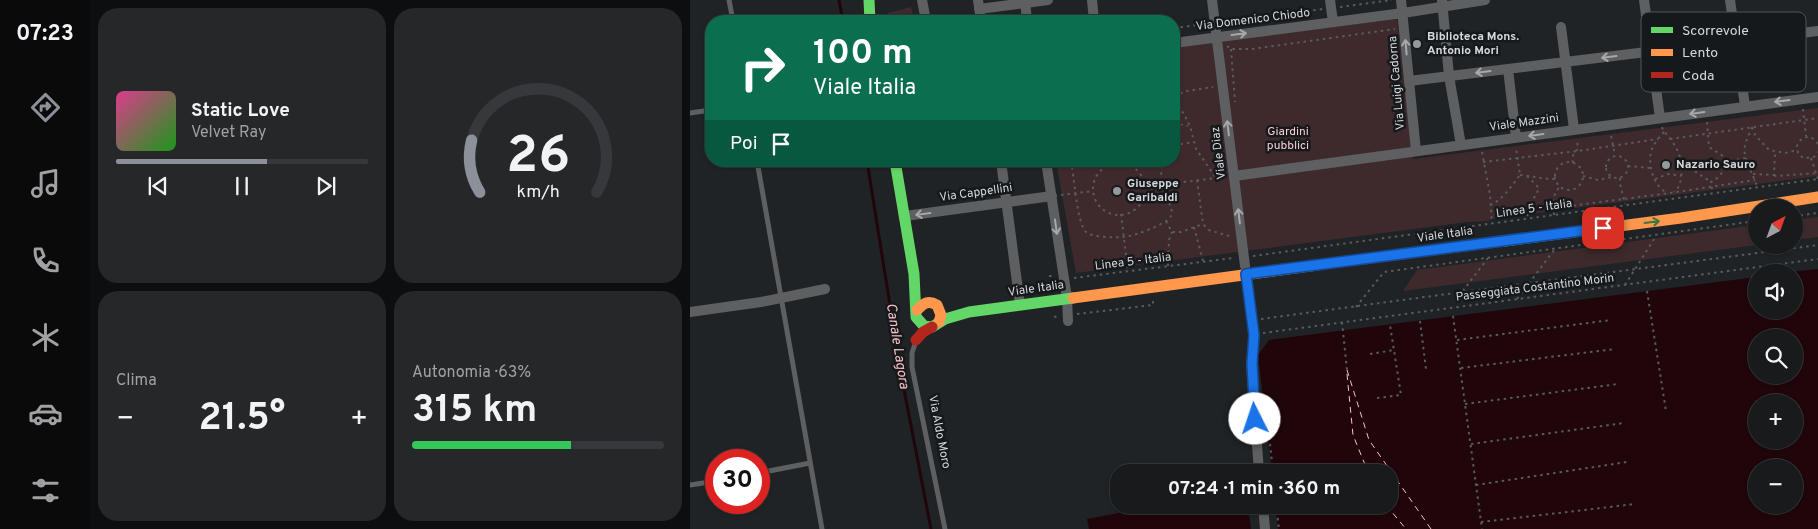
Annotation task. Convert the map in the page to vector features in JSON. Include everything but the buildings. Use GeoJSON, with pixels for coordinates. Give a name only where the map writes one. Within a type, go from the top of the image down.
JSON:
{"type":"FeatureCollection","features":[{"type":"Feature","properties":{"kind":"main road"},"geometry":{"type":"LineString","coordinates":[[860,0],[868,15]]}},
{"type":"Feature","properties":{"kind":"main road"},"geometry":{"type":"LineString","coordinates":[[868,0],[870,4],[869,15]]}},
{"type":"Feature","properties":{"kind":"main road"},"geometry":{"type":"LineString","coordinates":[[896,167],[914,274],[922,293],[935,305],[941,315],[935,325],[923,332],[916,340]]}},
{"type":"Feature","properties":{"kind":"main road","name":"Viale Italia"},"geometry":{"type":"LineString","coordinates":[[1791,199],[1805,191],[1818,189]]}},
{"type":"Feature","properties":{"kind":"main road","name":"Viale Italia"},"geometry":{"type":"LineString","coordinates":[[1803,200],[1818,198]]}},
{"type":"Feature","properties":{"kind":"main road","name":"Viale Italia"},"geometry":{"type":"LineString","coordinates":[[935,325],[954,316],[969,312],[1196,281],[1207,271],[1247,261],[1295,259],[1306,266],[1387,257],[1586,229],[1672,220],[1748,207]]}},
{"type":"Feature","properties":{"kind":"main road","name":"Via Aldo Moro"},"geometry":{"type":"LineString","coordinates":[[914,274],[919,330],[916,340]]}},
{"type":"Feature","properties":{"kind":"main road"},"geometry":{"type":"LineString","coordinates":[[935,305],[921,305],[917,315],[924,326],[935,325]]}},
{"type":"Feature","properties":{"kind":"main road","name":"Viale Italia"},"geometry":{"type":"LineString","coordinates":[[935,305],[956,311],[969,312]]}},
{"type":"Feature","properties":{"kind":"street"},"geometry":{"type":"LineString","coordinates":[[922,0],[925,15]]}},
{"type":"Feature","properties":{"kind":"street"},"geometry":{"type":"LineString","coordinates":[[979,5],[1048,0]]}},
{"type":"Feature","properties":{"kind":"street"},"geometry":{"type":"LineString","coordinates":[[1092,0],[1093,15]]}},
{"type":"Feature","properties":{"kind":"street","name":"Viale Diaz"},"geometry":{"type":"LineString","coordinates":[[1212,0],[1242,240],[1247,261],[1254,335],[1252,363],[1258,464]]}},
{"type":"Feature","properties":{"kind":"street","name":"Via Luigi Cadorna"},"geometry":{"type":"LineString","coordinates":[[1401,0],[1415,146]]}},
{"type":"Feature","properties":{"kind":"street","name":"Via Domenico Chiodo"},"geometry":{"type":"LineString","coordinates":[[1180,42],[1403,13],[1442,3],[1485,0]]}},
{"type":"Feature","properties":{"kind":"street"},"geometry":{"type":"LineString","coordinates":[[1025,2],[1026,15]]}},
{"type":"Feature","properties":{"kind":"street"},"geometry":{"type":"LineString","coordinates":[[1442,3],[1449,76],[1461,145]]}},
{"type":"Feature","properties":{"kind":"street"},"geometry":{"type":"LineString","coordinates":[[1330,4],[1333,22]]}},
{"type":"Feature","properties":{"kind":"street"},"geometry":{"type":"LineString","coordinates":[[1561,27],[1574,129]]}},
{"type":"Feature","properties":{"kind":"street"},"geometry":{"type":"LineString","coordinates":[[1409,81],[1641,53]]}},
{"type":"Feature","properties":{"kind":"street"},"geometry":{"type":"LineString","coordinates":[[1508,69],[1515,137]]}},
{"type":"Feature","properties":{"kind":"street"},"geometry":{"type":"LineString","coordinates":[[1656,92],[1660,118]]}},
{"type":"Feature","properties":{"kind":"street"},"geometry":{"type":"LineString","coordinates":[[1743,92],[1745,106]]}},
{"type":"Feature","properties":{"kind":"street","name":"Viale Mazzini"},"geometry":{"type":"LineString","coordinates":[[1234,176],[1415,146],[1461,145],[1818,96]]}},
{"type":"Feature","properties":{"kind":"street"},"geometry":{"type":"LineString","coordinates":[[1002,167],[1020,304]]}},
{"type":"Feature","properties":{"kind":"street"},"geometry":{"type":"LineString","coordinates":[[1047,167],[1067,298],[1068,318]]}},
{"type":"Feature","properties":{"kind":"street","name":"Via Cappellini"},"geometry":{"type":"LineString","coordinates":[[905,216],[1052,196]]}},
{"type":"Feature","properties":{"kind":"street"},"geometry":{"type":"LineString","coordinates":[[690,312],[761,302],[825,289]]}},
{"type":"Feature","properties":{"kind":"street"},"geometry":{"type":"LineString","coordinates":[[1264,514],[1266,529]]}},
{"type":"Feature","properties":{"kind":"lane"},"geometry":{"type":"LineString","coordinates":[[729,0],[731,15]]}},
{"type":"Feature","properties":{"kind":"lane"},"geometry":{"type":"LineString","coordinates":[[690,113],[705,111]]}},
{"type":"Feature","properties":{"kind":"lane"},"geometry":{"type":"LineString","coordinates":[[758,167],[822,529]]}},
{"type":"Feature","properties":{"kind":"lane","name":"Via Aldo Moro"},"geometry":{"type":"LineString","coordinates":[[916,340],[912,353],[912,367],[945,529]]}},
{"type":"Feature","properties":{"kind":"lane"},"geometry":{"type":"LineString","coordinates":[[770,471],[810,463]]}},
{"type":"Feature","properties":{"kind":"lane"},"geometry":{"type":"LineString","coordinates":[[690,486],[705,483]]}},
{"type":"Feature","properties":{"kind":"path"},"geometry":{"type":"LineString","coordinates":[[1180,27],[1330,4],[1392,0]]}},
{"type":"Feature","properties":{"kind":"path"},"geometry":{"type":"LineString","coordinates":[[1227,46],[1231,49],[1252,49],[1404,28]]}},
{"type":"Feature","properties":{"kind":"path"},"geometry":{"type":"LineString","coordinates":[[1180,94],[1224,86]]}},
{"type":"Feature","properties":{"kind":"path"},"geometry":{"type":"LineString","coordinates":[[1180,108],[1190,126],[1196,149],[1216,178]]}},
{"type":"Feature","properties":{"kind":"path"},"geometry":{"type":"LineString","coordinates":[[1707,111],[1710,147],[1723,156],[1724,168],[1720,177],[1711,182]]}},
{"type":"Feature","properties":{"kind":"path"},"geometry":{"type":"LineString","coordinates":[[1660,118],[1664,132],[1680,155],[1682,166],[1680,185],[1677,190],[1670,194]]}},
{"type":"Feature","properties":{"kind":"path"},"geometry":{"type":"LineString","coordinates":[[1670,139],[1818,118]]}},
{"type":"Feature","properties":{"kind":"path"},"geometry":{"type":"LineString","coordinates":[[1804,120],[1806,137]]}},
{"type":"Feature","properties":{"kind":"path"},"geometry":{"type":"LineString","coordinates":[[1180,124],[1190,126]]}},
{"type":"Feature","properties":{"kind":"path"},"geometry":{"type":"LineString","coordinates":[[1752,127],[1755,135],[1769,150],[1785,153],[1797,150]]}},
{"type":"Feature","properties":{"kind":"path"},"geometry":{"type":"LineString","coordinates":[[1752,127],[1744,147],[1757,187]]}},
{"type":"Feature","properties":{"kind":"path"},"geometry":{"type":"LineString","coordinates":[[1573,163],[1572,158],[1578,149],[1574,129]]}},
{"type":"Feature","properties":{"kind":"path"},"geometry":{"type":"LineString","coordinates":[[1664,132],[1651,152],[1651,168],[1662,190],[1670,194],[1672,199]]}},
{"type":"Feature","properties":{"kind":"path"},"geometry":{"type":"LineString","coordinates":[[1490,205],[1494,204],[1508,192],[1520,175],[1515,137]]}},
{"type":"Feature","properties":{"kind":"path"},"geometry":{"type":"LineString","coordinates":[[1811,158],[1800,156],[1797,150],[1798,142],[1806,137],[1814,138],[1818,144]]}},
{"type":"Feature","properties":{"kind":"path"},"geometry":{"type":"LineString","coordinates":[[1484,162],[1658,139]]}},
{"type":"Feature","properties":{"kind":"path"},"geometry":{"type":"LineString","coordinates":[[1180,144],[1194,142]]}},
{"type":"Feature","properties":{"kind":"path"},"geometry":{"type":"LineString","coordinates":[[1481,142],[1492,224]]}},
{"type":"Feature","properties":{"kind":"path"},"geometry":{"type":"LineString","coordinates":[[1613,145],[1615,155]]}},
{"type":"Feature","properties":{"kind":"path"},"geometry":{"type":"LineString","coordinates":[[1774,175],[1775,152]]}},
{"type":"Feature","properties":{"kind":"path"},"geometry":{"type":"LineString","coordinates":[[1811,158],[1818,152]]}},
{"type":"Feature","properties":{"kind":"path"},"geometry":{"type":"LineString","coordinates":[[1583,176],[1598,180],[1612,177],[1620,178],[1626,173],[1628,166],[1625,159],[1615,155],[1609,158],[1606,165],[1607,172],[1612,177]]}},
{"type":"Feature","properties":{"kind":"path"},"geometry":{"type":"LineString","coordinates":[[1723,162],[1746,158]]}},
{"type":"Feature","properties":{"kind":"path"},"geometry":{"type":"LineString","coordinates":[[1811,158],[1818,179]]}},
{"type":"Feature","properties":{"kind":"path"},"geometry":{"type":"LineString","coordinates":[[1568,162],[1573,163],[1581,168],[1583,176],[1580,185],[1573,190],[1564,190],[1559,187],[1554,179],[1556,169],[1559,165],[1568,162]]}},
{"type":"Feature","properties":{"kind":"path"},"geometry":{"type":"LineString","coordinates":[[1628,166],[1651,168]]}},
{"type":"Feature","properties":{"kind":"path"},"geometry":{"type":"LineString","coordinates":[[1682,166],[1693,170],[1711,182],[1712,187]]}},
{"type":"Feature","properties":{"kind":"path"},"geometry":{"type":"LineString","coordinates":[[1073,167],[1082,227],[1086,233],[1124,238],[1144,232],[1170,218],[1172,214],[1161,185],[1162,167]]}},
{"type":"Feature","properties":{"kind":"path"},"geometry":{"type":"LineString","coordinates":[[1106,167],[1097,175],[1093,191],[1099,205],[1113,214],[1121,214],[1136,208],[1144,195],[1143,179],[1133,167]]}},
{"type":"Feature","properties":{"kind":"path"},"geometry":{"type":"LineString","coordinates":[[1753,174],[1776,176],[1817,173]]}},
{"type":"Feature","properties":{"kind":"path"},"geometry":{"type":"LineString","coordinates":[[1655,179],[1668,174],[1681,176]]}},
{"type":"Feature","properties":{"kind":"path"},"geometry":{"type":"LineString","coordinates":[[1520,175],[1554,179]]}},
{"type":"Feature","properties":{"kind":"path"},"geometry":{"type":"LineString","coordinates":[[1145,187],[1234,176]]}},
{"type":"Feature","properties":{"kind":"path"},"geometry":{"type":"LineString","coordinates":[[1527,176],[1539,188],[1527,210],[1528,219]]}},
{"type":"Feature","properties":{"kind":"path"},"geometry":{"type":"LineString","coordinates":[[1620,178],[1625,206]]}},
{"type":"Feature","properties":{"kind":"path","name":"Linea 5 - Italia"},"geometry":{"type":"LineString","coordinates":[[1128,271],[1074,278],[1247,261],[1554,215],[1818,179]]}},
{"type":"Feature","properties":{"kind":"path"},"geometry":{"type":"LineString","coordinates":[[1196,180],[1203,224],[1209,230],[1242,240]]}},
{"type":"Feature","properties":{"kind":"path"},"geometry":{"type":"LineString","coordinates":[[1554,208],[1670,194],[1755,180]]}},
{"type":"Feature","properties":{"kind":"path"},"geometry":{"type":"LineString","coordinates":[[1554,215],[1553,198],[1559,187]]}},
{"type":"Feature","properties":{"kind":"path"},"geometry":{"type":"LineString","coordinates":[[1052,196],[1093,191]]}},
{"type":"Feature","properties":{"kind":"path"},"geometry":{"type":"LineString","coordinates":[[1803,215],[1818,213]]}},
{"type":"Feature","properties":{"kind":"path"},"geometry":{"type":"LineString","coordinates":[[1121,214],[1128,271],[1203,261],[1247,261]]}},
{"type":"Feature","properties":{"kind":"path"},"geometry":{"type":"LineString","coordinates":[[1166,221],[1172,232]]}},
{"type":"Feature","properties":{"kind":"path"},"geometry":{"type":"LineString","coordinates":[[1356,306],[1384,272],[1748,223]]}},
{"type":"Feature","properties":{"kind":"path"},"geometry":{"type":"LineString","coordinates":[[1172,232],[1181,232],[1203,224]]}},
{"type":"Feature","properties":{"kind":"path"},"geometry":{"type":"LineString","coordinates":[[1194,227],[1203,261]]}},
{"type":"Feature","properties":{"kind":"path"},"geometry":{"type":"LineString","coordinates":[[1168,266],[1168,240],[1172,232]]}},
{"type":"Feature","properties":{"kind":"path"},"geometry":{"type":"LineString","coordinates":[[1625,285],[1656,235]]}},
{"type":"Feature","properties":{"kind":"path","name":"Passeggiata Costantino Morin"},"geometry":{"type":"LineString","coordinates":[[1462,292],[1818,245]]}},
{"type":"Feature","properties":{"kind":"path"},"geometry":{"type":"LineString","coordinates":[[1516,299],[1555,249]]}},
{"type":"Feature","properties":{"kind":"path","name":"Passeggiata Costantino Morin"},"geometry":{"type":"LineString","coordinates":[[1462,292],[1488,258]]}},
{"type":"Feature","properties":{"kind":"path","name":"Passeggiata Costantino Morin"},"geometry":{"type":"LineString","coordinates":[[1254,335],[1818,259]]}},
{"type":"Feature","properties":{"kind":"path"},"geometry":{"type":"LineString","coordinates":[[1647,291],[1666,411]]}},
{"type":"Feature","properties":{"kind":"path"},"geometry":{"type":"LineString","coordinates":[[1252,320],[1462,292]]}},
{"type":"Feature","properties":{"kind":"path"},"geometry":{"type":"LineString","coordinates":[[1054,317],[1068,318],[1153,305],[1152,297]]}},
{"type":"Feature","properties":{"kind":"path"},"geometry":{"type":"LineString","coordinates":[[1453,316],[1482,529]]}},
{"type":"Feature","properties":{"kind":"path"},"geometry":{"type":"LineString","coordinates":[[1420,320],[1426,369]]}},
{"type":"Feature","properties":{"kind":"path"},"geometry":{"type":"LineString","coordinates":[[1457,340],[1612,320]]}},
{"type":"Feature","properties":{"kind":"path"},"geometry":{"type":"LineString","coordinates":[[1342,322],[1347,370]]}},
{"type":"Feature","properties":{"kind":"path"},"geometry":{"type":"LineString","coordinates":[[1377,398],[1401,395],[1390,324]]}},
{"type":"Feature","properties":{"kind":"path"},"geometry":{"type":"LineString","coordinates":[[1461,368],[1615,349]]}},
{"type":"Feature","properties":{"kind":"path"},"geometry":{"type":"LineString","coordinates":[[1370,354],[1394,350]]}},
{"type":"Feature","properties":{"kind":"path"},"geometry":{"type":"LineString","coordinates":[[1466,404],[1618,384]]}},
{"type":"Feature","properties":{"kind":"path"},"geometry":{"type":"LineString","coordinates":[[1266,405],[1272,464]]}},
{"type":"Feature","properties":{"kind":"path"},"geometry":{"type":"LineString","coordinates":[[1471,444],[1624,423]]}},
{"type":"Feature","properties":{"kind":"path"},"geometry":{"type":"LineString","coordinates":[[1476,485],[1627,462]]}},
{"type":"Feature","properties":{"kind":"path"},"geometry":{"type":"LineString","coordinates":[[1481,522],[1635,504]]}},
{"type":"Feature","properties":{"kind":"path"},"geometry":{"type":"LineString","coordinates":[[1277,514],[1279,529]]}},
{"type":"Feature","properties":{"kind":"green space"},"geometry":{"type":"Polygon","coordinates":[[[911,7],[913,15],[888,15],[888,13],[911,7]]]}},
{"type":"Feature","properties":{"kind":"green space","name":"Giardini pubblici"},"geometry":{"type":"Polygon","coordinates":[[[1397,19],[1413,159],[1818,108],[1818,176],[1491,219],[1488,221],[1467,222],[1076,273],[1057,167],[1180,167],[1180,46],[1397,19]]]}},
{"type":"Feature","properties":{"kind":"green space"},"geometry":{"type":"Polygon","coordinates":[[[1818,217],[1818,237],[1803,239],[1803,219],[1818,217]]]}},
{"type":"Feature","properties":{"kind":"green space"},"geometry":{"type":"Polygon","coordinates":[[[1748,226],[1748,246],[1403,291],[1417,270],[1748,226]]]}},
{"type":"Feature","properties":{"kind":"shaded area"},"geometry":{"type":"Polygon","coordinates":[[[1818,269],[1818,529],[1278,529],[1276,514],[1398,514],[1398,464],[1271,464],[1258,355],[1269,340],[1748,278],[1748,319],[1803,319],[1803,270],[1818,269]]]}},
{"type":"Feature","properties":{"kind":"shaded area"},"geometry":{"type":"Polygon","coordinates":[[[1113,514],[1249,514],[1251,529],[1089,529],[1087,519],[1113,514]]]}},
{"type":"Feature","properties":{"kind":"waterway","name":"Canale Lagora"},"geometry":{"type":"LineString","coordinates":[[839,0],[842,15]]}},
{"type":"Feature","properties":{"kind":"waterway","name":"Canale Lagora"},"geometry":{"type":"LineString","coordinates":[[868,167],[901,374],[931,529]]}},
{"type":"Feature","properties":{"kind":"ferry route"},"geometry":{"type":"LineString","coordinates":[[1347,370],[1369,440],[1431,529]]}},
{"type":"Feature","properties":{"kind":"ferry route"},"geometry":{"type":"LineString","coordinates":[[1347,374],[1353,435],[1365,464]]}},
{"type":"Feature","properties":{"kind":"ferry route"},"geometry":{"type":"LineString","coordinates":[[1394,514],[1406,529]]}},
{"type":"Feature","properties":{"kind":"traffic: fast"},"geometry":{"type":"LineString","coordinates":[[869,0],[870,15]]}},
{"type":"Feature","properties":{"kind":"traffic: fast"},"geometry":{"type":"LineString","coordinates":[[896,167],[914,274],[916,317],[924,326],[932,327],[945,319],[969,312],[1073,298]]}},
{"type":"Feature","properties":{"kind":"traffic: slow"},"geometry":{"type":"LineString","coordinates":[[1505,241],[1681,218],[1818,197]]}},
{"type":"Feature","properties":{"kind":"traffic: slow"},"geometry":{"type":"LineString","coordinates":[[1073,298],[1317,265]]}},
{"type":"Feature","properties":{"kind":"traffic: slow"},"geometry":{"type":"LineString","coordinates":[[917,310],[926,303],[937,305],[941,315],[939,322]]}},
{"type":"Feature","properties":{"kind":"traffic: jam"},"geometry":{"type":"LineString","coordinates":[[1317,265],[1505,241]]}},
{"type":"Feature","properties":{"kind":"traffic: jam"},"geometry":{"type":"LineString","coordinates":[[916,340],[923,332],[932,327]]}},
{"type":"Feature","properties":{"kind":"place","name":"Biblioteca Mons. Antonio Mori"},"geometry":{"type":"Point","coordinates":[1417,44]}},
{"type":"Feature","properties":{"kind":"place","name":"Nazario Sauro"},"geometry":{"type":"Point","coordinates":[1666,165]}},
{"type":"Feature","properties":{"kind":"place","name":"Giuseppe Garibaldi"},"geometry":{"type":"Point","coordinates":[1117,191]}},
{"type":"Feature","properties":{"kind":"route"},"geometry":{"type":"LineString","coordinates":[[1255,419],[1252,363],[1254,335],[1246,274],[1603,228]]}}]}
